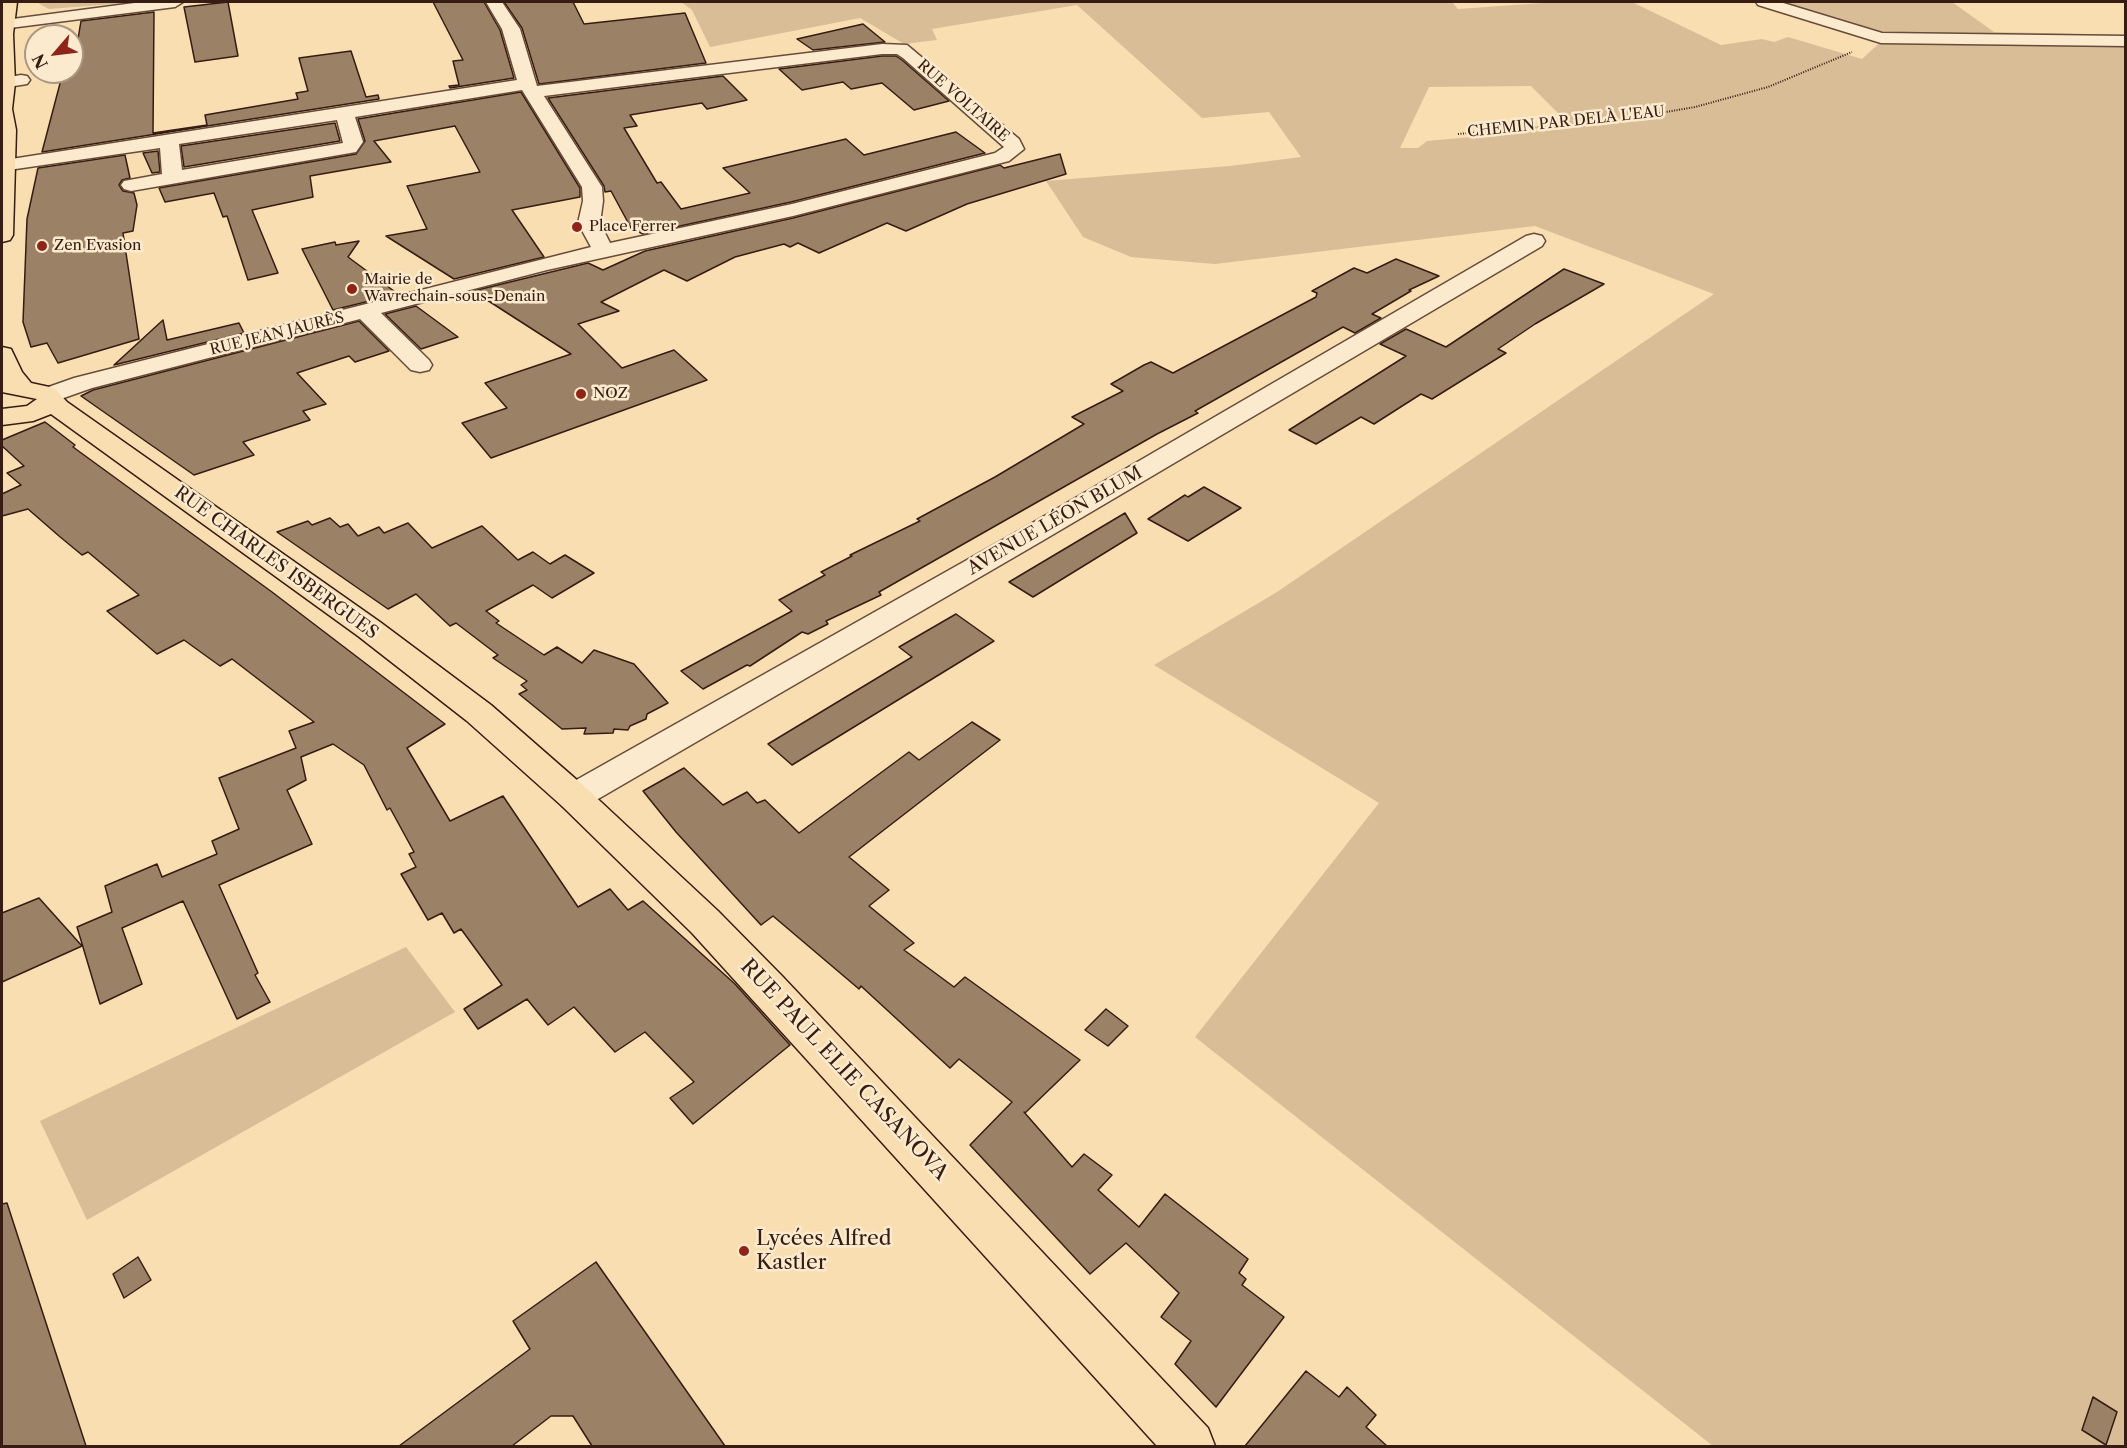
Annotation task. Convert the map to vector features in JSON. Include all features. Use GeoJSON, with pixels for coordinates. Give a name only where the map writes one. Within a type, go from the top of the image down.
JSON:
{"type":"FeatureCollection","features":[{"type":"Feature","properties":{"kind":"main road"},"geometry":{"type":"LineString","coordinates":[[2,235],[6,130],[18,105],[9,82],[12,24],[9,2]]}},
{"type":"Feature","properties":{"kind":"main road"},"geometry":{"type":"LineString","coordinates":[[12,24],[23,2]]}},
{"type":"Feature","properties":{"kind":"main road"},"geometry":{"type":"LineString","coordinates":[[2,354],[10,374],[12,387],[57,403]]}},
{"type":"Feature","properties":{"kind":"main road"},"geometry":{"type":"LineString","coordinates":[[13,416],[57,403]]}},
{"type":"Feature","properties":{"kind":"main road","name":"RUE CHARLES ISBERGUES"},"geometry":{"type":"LineString","coordinates":[[57,403],[360,623],[478,713]]}},
{"type":"Feature","properties":{"kind":"main road","name":"RUE PAUL ELIE CASANOVA"},"geometry":{"type":"LineString","coordinates":[[478,713],[574,797],[705,922],[769,988],[1190,1446]]}},
{"type":"Feature","properties":{"kind":"street"},"geometry":{"type":"LineString","coordinates":[[12,24],[175,2]]}},
{"type":"Feature","properties":{"kind":"street"},"geometry":{"type":"LineString","coordinates":[[494,2],[511,29],[530,88],[592,187],[593,201],[589,223],[604,252]]}},
{"type":"Feature","properties":{"kind":"street"},"geometry":{"type":"LineString","coordinates":[[1764,2],[1875,37],[2126,41]]}},
{"type":"Feature","properties":{"kind":"street","name":"RUE VOLTAIRE"},"geometry":{"type":"LineString","coordinates":[[5,166],[344,112],[530,88],[871,50],[901,49],[1012,143],[1014,149],[1002,157],[646,243]]}},
{"type":"Feature","properties":{"kind":"street"},"geometry":{"type":"LineString","coordinates":[[131,185],[349,148],[353,142],[344,112]]}},
{"type":"Feature","properties":{"kind":"street"},"geometry":{"type":"LineString","coordinates":[[170,140],[173,178]]}},
{"type":"Feature","properties":{"kind":"street","name":"AVENUE LÉON BLUM"},"geometry":{"type":"LineString","coordinates":[[574,797],[1053,523],[1534,241]]}},
{"type":"Feature","properties":{"kind":"street","name":"RUE JEAN JAURÈS"},"geometry":{"type":"LineString","coordinates":[[57,403],[84,383],[545,264],[646,243]]}},
{"type":"Feature","properties":{"kind":"street"},"geometry":{"type":"LineString","coordinates":[[365,311],[420,364]]}},
{"type":"Feature","properties":{"kind":"path","name":"CHEMIN PAR DELÀ L'EAU"},"geometry":{"type":"LineString","coordinates":[[1458,134],[1619,120],[1708,104],[1779,83],[1843,56],[1875,37]]}},
{"type":"Feature","properties":{"kind":"shaded area"},"geometry":{"type":"Polygon","coordinates":[[[36,2],[140,2],[49,9],[36,2]]]}},
{"type":"Feature","properties":{"kind":"shaded area"},"geometry":{"type":"Polygon","coordinates":[[[681,2],[1452,2],[1458,9],[1557,2],[1641,2],[1634,3],[1721,45],[1762,39],[1774,42],[1788,37],[1862,59],[1887,36],[1782,2],[1952,2],[1994,32],[2125,35],[2125,1446],[1713,1446],[1195,1037],[1379,803],[1154,665],[1277,592],[1714,294],[1535,226],[1215,264],[1131,257],[1083,237],[1046,181],[1230,166],[1301,157],[1269,112],[1202,118],[1077,5],[932,29],[937,40],[904,44],[860,18],[710,47],[692,10],[681,2]],[[1531,86],[1429,87],[1400,148],[1418,148],[1427,141],[1573,128],[1531,86]]]}},
{"type":"Feature","properties":{"kind":"shaded area"},"geometry":{"type":"Polygon","coordinates":[[[406,947],[455,1012],[87,1220],[40,1121],[406,947]]]}},
{"type":"Feature","properties":{"kind":"building"},"geometry":{"type":"Polygon","coordinates":[[[228,2],[238,56],[195,62],[184,7],[228,2]]]}},
{"type":"Feature","properties":{"kind":"building"},"geometry":{"type":"Polygon","coordinates":[[[433,2],[484,2],[500,30],[514,78],[450,88],[449,86],[459,85],[453,61],[463,60],[433,2]]]}},
{"type":"Feature","properties":{"kind":"building"},"geometry":{"type":"Polygon","coordinates":[[[504,2],[573,2],[584,24],[685,13],[706,63],[539,84],[522,28],[504,2]]]}},
{"type":"Feature","properties":{"kind":"building"},"geometry":{"type":"Polygon","coordinates":[[[154,12],[153,133],[207,125],[205,115],[298,99],[296,93],[308,91],[299,58],[351,51],[366,97],[378,95],[379,99],[42,152],[60,84],[84,84],[84,24],[80,24],[81,21],[154,12]]]}},
{"type":"Feature","properties":{"kind":"building"},"geometry":{"type":"Polygon","coordinates":[[[863,24],[885,42],[813,50],[797,39],[863,24]]]}},
{"type":"Feature","properties":{"kind":"building"},"geometry":{"type":"Polygon","coordinates":[[[896,56],[902,60],[949,101],[914,110],[882,83],[851,89],[843,82],[802,90],[779,69],[896,56]]]}},
{"type":"Feature","properties":{"kind":"building"},"geometry":{"type":"Polygon","coordinates":[[[723,76],[747,100],[707,109],[702,103],[630,115],[637,126],[624,128],[657,183],[661,182],[681,209],[750,193],[723,168],[846,139],[864,155],[956,132],[985,153],[791,202],[643,234],[631,228],[611,191],[605,192],[604,186],[548,98],[723,76]]]}},
{"type":"Feature","properties":{"kind":"building"},"geometry":{"type":"Polygon","coordinates":[[[521,92],[580,188],[580,197],[512,210],[544,257],[454,279],[386,236],[427,229],[407,186],[480,172],[455,126],[374,141],[391,162],[310,176],[313,197],[252,210],[278,273],[248,280],[227,216],[223,217],[214,193],[165,202],[159,188],[356,154],[365,141],[358,119],[521,92]]]}},
{"type":"Feature","properties":{"kind":"building"},"geometry":{"type":"Polygon","coordinates":[[[335,123],[340,141],[184,167],[181,146],[335,123]]]}},
{"type":"Feature","properties":{"kind":"building"},"geometry":{"type":"Polygon","coordinates":[[[158,151],[160,172],[152,173],[143,153],[158,151]]]}},
{"type":"Feature","properties":{"kind":"building"},"geometry":{"type":"Polygon","coordinates":[[[1060,154],[1066,174],[967,204],[906,231],[887,223],[819,253],[798,243],[790,247],[784,244],[735,257],[687,281],[664,270],[601,302],[619,311],[578,324],[622,368],[674,350],[707,380],[491,458],[462,423],[507,408],[485,383],[571,354],[473,291],[588,263],[603,270],[645,251],[793,218],[1000,165],[1004,168],[1060,154]]]}},
{"type":"Feature","properties":{"kind":"building"},"geometry":{"type":"Polygon","coordinates":[[[125,155],[130,178],[122,180],[119,185],[123,191],[134,193],[137,205],[133,231],[123,233],[139,339],[58,363],[47,343],[31,347],[23,322],[27,219],[38,168],[125,155]]]}},
{"type":"Feature","properties":{"kind":"building"},"geometry":{"type":"Polygon","coordinates":[[[359,241],[348,257],[398,294],[333,310],[302,249],[335,242],[336,245],[359,241]]]}},
{"type":"Feature","properties":{"kind":"building"},"geometry":{"type":"Polygon","coordinates":[[[1396,259],[1439,276],[1409,290],[1411,291],[1372,314],[1381,318],[1355,333],[1343,327],[1195,411],[1198,413],[879,592],[881,595],[826,621],[828,624],[808,634],[802,632],[750,666],[747,665],[703,689],[681,671],[792,611],[779,600],[825,575],[821,572],[852,556],[850,555],[920,521],[917,519],[995,477],[1084,424],[1072,417],[1123,391],[1111,384],[1151,362],[1173,373],[1316,297],[1317,293],[1312,291],[1354,268],[1367,273],[1396,259]]]}},
{"type":"Feature","properties":{"kind":"building"},"geometry":{"type":"Polygon","coordinates":[[[1564,269],[1604,284],[1535,324],[1498,349],[1506,353],[1432,399],[1421,394],[1374,424],[1361,417],[1316,444],[1289,430],[1406,356],[1380,344],[1406,329],[1446,347],[1564,269]]]}},
{"type":"Feature","properties":{"kind":"building"},"geometry":{"type":"Polygon","coordinates":[[[416,306],[458,337],[421,349],[385,314],[416,306]]]}},
{"type":"Feature","properties":{"kind":"building"},"geometry":{"type":"Polygon","coordinates":[[[163,320],[167,340],[239,323],[244,333],[114,365],[163,320]]]}},
{"type":"Feature","properties":{"kind":"building"},"geometry":{"type":"Polygon","coordinates":[[[359,321],[389,351],[355,362],[349,356],[297,373],[326,404],[303,411],[310,420],[243,442],[254,455],[194,475],[81,396],[93,390],[359,321]]]}},
{"type":"Feature","properties":{"kind":"building"},"geometry":{"type":"Polygon","coordinates":[[[45,422],[75,445],[73,447],[272,592],[445,724],[407,748],[450,821],[503,796],[578,907],[610,889],[628,910],[643,901],[735,984],[790,1045],[693,1124],[670,1098],[694,1082],[645,1032],[615,1052],[574,1007],[548,1025],[527,999],[478,1029],[464,1009],[502,985],[461,929],[454,933],[442,913],[428,920],[401,874],[416,867],[409,854],[414,852],[390,808],[387,810],[364,765],[333,744],[301,757],[306,780],[287,790],[312,844],[219,885],[258,973],[255,975],[270,1002],[237,1019],[183,901],[122,928],[142,984],[100,1004],[77,927],[112,912],[105,886],[157,864],[162,877],[217,854],[212,841],[239,829],[219,778],[296,748],[289,731],[314,722],[232,659],[220,666],[184,640],[157,654],[107,611],[139,595],[88,552],[82,555],[28,509],[2,516],[2,494],[21,485],[7,473],[24,466],[2,446],[2,440],[45,422]]]}},
{"type":"Feature","properties":{"kind":"building"},"geometry":{"type":"Polygon","coordinates":[[[1204,487],[1241,508],[1188,541],[1148,519],[1185,495],[1188,497],[1204,487]]]}},
{"type":"Feature","properties":{"kind":"building"},"geometry":{"type":"Polygon","coordinates":[[[1125,513],[1137,533],[1033,597],[1009,582],[1125,513]]]}},
{"type":"Feature","properties":{"kind":"building"},"geometry":{"type":"Polygon","coordinates":[[[330,518],[340,527],[348,524],[358,536],[379,527],[384,533],[408,523],[432,548],[482,526],[518,560],[533,552],[550,564],[565,555],[594,573],[552,598],[533,585],[486,611],[499,621],[496,623],[544,655],[557,647],[582,663],[594,650],[634,664],[668,703],[647,714],[646,719],[630,726],[628,730],[614,729],[613,733],[584,734],[586,728],[562,729],[519,694],[527,690],[521,685],[527,681],[493,658],[498,655],[456,623],[450,626],[416,594],[388,609],[277,532],[308,521],[312,525],[330,518]]]}},
{"type":"Feature","properties":{"kind":"building"},"geometry":{"type":"Polygon","coordinates":[[[956,614],[994,641],[792,765],[768,744],[912,657],[899,647],[956,614]]]}},
{"type":"Feature","properties":{"kind":"building"},"geometry":{"type":"Polygon","coordinates":[[[972,722],[1000,740],[849,857],[889,890],[869,906],[914,943],[904,950],[954,987],[965,977],[1080,1060],[1024,1112],[1072,1167],[1084,1154],[1112,1175],[1098,1190],[1139,1227],[1165,1194],[1248,1259],[1239,1273],[1246,1279],[1242,1285],[1284,1317],[1216,1407],[1175,1364],[1191,1341],[1161,1317],[1179,1293],[1126,1243],[1090,1274],[970,1145],[1012,1102],[959,1059],[950,1068],[861,986],[859,989],[773,916],[761,925],[676,832],[643,791],[684,768],[723,805],[747,792],[757,803],[765,800],[799,833],[909,752],[919,760],[972,722]]]}},
{"type":"Feature","properties":{"kind":"building"},"geometry":{"type":"Polygon","coordinates":[[[39,898],[82,946],[2,982],[2,913],[39,898]]]}},
{"type":"Feature","properties":{"kind":"building"},"geometry":{"type":"Polygon","coordinates":[[[1106,1009],[1128,1026],[1108,1046],[1085,1030],[1106,1009]]]}},
{"type":"Feature","properties":{"kind":"building"},"geometry":{"type":"Polygon","coordinates":[[[7,1203],[86,1446],[2,1446],[2,1204],[7,1203]]]}},
{"type":"Feature","properties":{"kind":"building"},"geometry":{"type":"Polygon","coordinates":[[[138,1257],[151,1280],[124,1298],[113,1274],[138,1257]]]}},
{"type":"Feature","properties":{"kind":"building"},"geometry":{"type":"Polygon","coordinates":[[[596,1262],[725,1446],[592,1446],[573,1416],[551,1416],[512,1446],[399,1446],[530,1349],[513,1321],[596,1262]]]}},
{"type":"Feature","properties":{"kind":"building"},"geometry":{"type":"Polygon","coordinates":[[[1306,1371],[1339,1397],[1347,1387],[1376,1415],[1366,1427],[1387,1446],[1245,1446],[1306,1371]]]}},
{"type":"Feature","properties":{"kind":"building"},"geometry":{"type":"Polygon","coordinates":[[[2093,1397],[2117,1412],[2106,1445],[2082,1430],[2093,1397]]]}},
{"type":"Feature","properties":{"kind":"place","name":"Place Ferrer"},"geometry":{"type":"Point","coordinates":[577,227]}},
{"type":"Feature","properties":{"kind":"place","name":"Zen Evasion"},"geometry":{"type":"Point","coordinates":[42,246]}},
{"type":"Feature","properties":{"kind":"place","name":"Mairie de Wavrechain-sous-Denain"},"geometry":{"type":"Point","coordinates":[352,289]}},
{"type":"Feature","properties":{"kind":"place","name":"NOZ"},"geometry":{"type":"Point","coordinates":[581,394]}},
{"type":"Feature","properties":{"kind":"place","name":"Lycées Alfred Kastler"},"geometry":{"type":"Point","coordinates":[744,1251]}}]}
